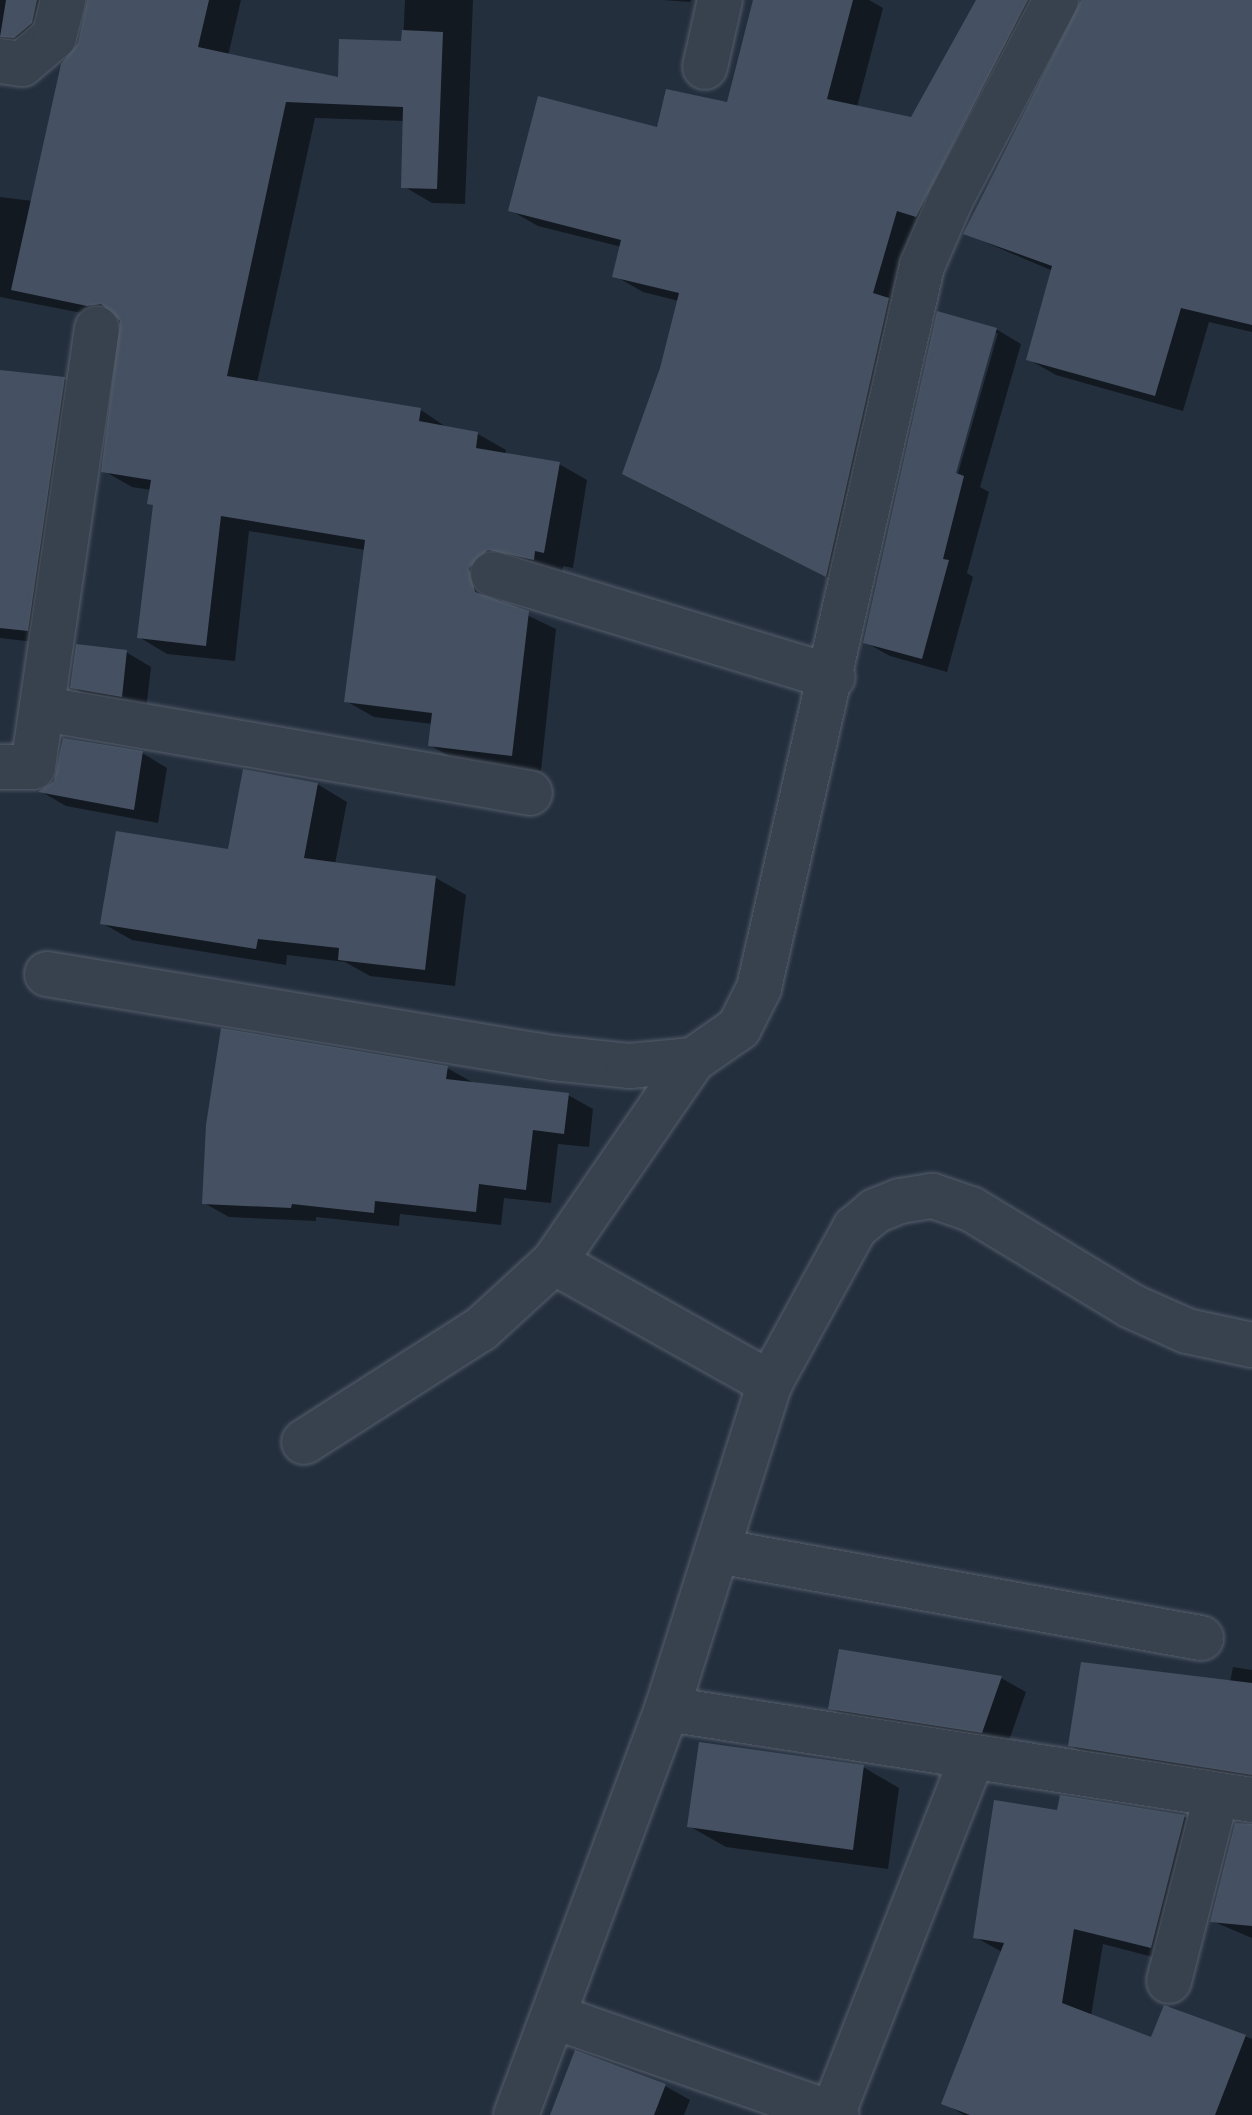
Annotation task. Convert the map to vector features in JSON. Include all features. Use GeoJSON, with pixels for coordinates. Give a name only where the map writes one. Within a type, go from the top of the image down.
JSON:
{"type":"FeatureCollection","features":[{"type":"Feature","properties":{"kind":"street"},"geometry":{"type":"LineString","coordinates":[[0,61],[22,64],[54,37],[63,0]]}},
{"type":"Feature","properties":{"kind":"street"},"geometry":{"type":"LineString","coordinates":[[705,67],[720,0]]}},
{"type":"Feature","properties":{"kind":"street"},"geometry":{"type":"LineString","coordinates":[[304,1442],[481,1329],[554,1262],[693,1060],[739,1028],[759,988],[833,677],[845,599],[922,266],[951,199],[1056,0]]}},
{"type":"Feature","properties":{"kind":"street"},"geometry":{"type":"LineString","coordinates":[[0,767],[33,767],[44,709],[97,329]]}},
{"type":"Feature","properties":{"kind":"street"},"geometry":{"type":"LineString","coordinates":[[493,574],[833,677]]}},
{"type":"Feature","properties":{"kind":"street"},"geometry":{"type":"LineString","coordinates":[[44,709],[530,793]]}},
{"type":"Feature","properties":{"kind":"street"},"geometry":{"type":"LineString","coordinates":[[47,974],[553,1058],[629,1066],[693,1060]]}},
{"type":"Feature","properties":{"kind":"street"},"geometry":{"type":"LineString","coordinates":[[516,2115],[667,1709],[770,1383],[855,1228],[875,1211],[933,1196],[971,1209],[1131,1306],[1187,1331],[1252,1345]]}},
{"type":"Feature","properties":{"kind":"street"},"geometry":{"type":"LineString","coordinates":[[554,1262],[770,1383]]}},
{"type":"Feature","properties":{"kind":"street"},"geometry":{"type":"LineString","coordinates":[[717,1551],[1201,1638]]}},
{"type":"Feature","properties":{"kind":"street"},"geometry":{"type":"LineString","coordinates":[[667,1709],[971,1760],[1234,1798],[1169,1981]]}},
{"type":"Feature","properties":{"kind":"street"},"geometry":{"type":"LineString","coordinates":[[555,2017],[834,2115],[971,1760]]}},
{"type":"Feature","properties":{"kind":"building"},"geometry":{"type":"Polygon","coordinates":[[[6,0],[37,0],[32,23],[14,38],[0,37],[6,0]]]}},
{"type":"Feature","properties":{"kind":"building"},"geometry":{"type":"Polygon","coordinates":[[[87,0],[209,0],[198,47],[338,77],[339,39],[401,41],[402,30],[443,32],[437,189],[401,188],[403,107],[286,102],[227,376],[421,408],[419,421],[478,432],[476,448],[560,462],[544,553],[535,551],[534,560],[488,550],[469,568],[475,592],[529,611],[512,756],[428,746],[432,713],[344,702],[365,540],[221,516],[206,646],[137,638],[153,505],[147,504],[151,480],[101,472],[120,321],[101,304],[87,306],[11,290],[61,64],[78,43],[87,0]]]}},
{"type":"Feature","properties":{"kind":"building"},"geometry":{"type":"Polygon","coordinates":[[[753,0],[853,0],[827,99],[911,117],[976,0],[1028,0],[916,217],[897,211],[873,293],[889,298],[826,577],[622,474],[660,368],[679,293],[612,277],[621,240],[508,211],[538,96],[657,127],[666,89],[727,102],[753,0]]]}},
{"type":"Feature","properties":{"kind":"building"},"geometry":{"type":"Polygon","coordinates":[[[1081,0],[1252,0],[1252,325],[1181,308],[1155,396],[1026,360],[1052,266],[963,234],[1081,0]]]}},
{"type":"Feature","properties":{"kind":"building"},"geometry":{"type":"Polygon","coordinates":[[[937,311],[997,328],[956,473],[964,476],[943,559],[949,560],[922,659],[863,643],[937,311]]]}},
{"type":"Feature","properties":{"kind":"building"},"geometry":{"type":"Polygon","coordinates":[[[0,370],[65,377],[28,631],[0,628],[0,370]]]}},
{"type":"Feature","properties":{"kind":"building"},"geometry":{"type":"Polygon","coordinates":[[[76,644],[127,650],[122,697],[70,688],[76,644]]]}},
{"type":"Feature","properties":{"kind":"building"},"geometry":{"type":"Polygon","coordinates":[[[63,738],[143,751],[134,810],[38,792],[54,781],[63,738]]]}},
{"type":"Feature","properties":{"kind":"building"},"geometry":{"type":"Polygon","coordinates":[[[243,769],[318,783],[304,858],[436,876],[425,970],[338,960],[339,948],[258,939],[256,949],[100,924],[116,831],[228,849],[243,769]]]}},
{"type":"Feature","properties":{"kind":"building"},"geometry":{"type":"Polygon","coordinates":[[[221,1028],[448,1066],[446,1079],[569,1093],[564,1134],[533,1130],[526,1190],[479,1184],[476,1212],[375,1201],[374,1213],[292,1204],[291,1208],[202,1204],[206,1125],[221,1028]]]}},
{"type":"Feature","properties":{"kind":"building"},"geometry":{"type":"Polygon","coordinates":[[[839,1649],[1002,1676],[982,1733],[828,1709],[839,1649]]]}},
{"type":"Feature","properties":{"kind":"building"},"geometry":{"type":"Polygon","coordinates":[[[1081,1662],[1252,1683],[1252,1775],[1068,1746],[1081,1662]]]}},
{"type":"Feature","properties":{"kind":"building"},"geometry":{"type":"Polygon","coordinates":[[[699,1742],[864,1765],[853,1850],[687,1827],[699,1742]]]}},
{"type":"Feature","properties":{"kind":"building"},"geometry":{"type":"Polygon","coordinates":[[[1060,1795],[1185,1815],[1151,1948],[1074,1929],[1062,2003],[1151,2037],[1164,2005],[1246,2035],[1215,2115],[970,2115],[941,2104],[1004,1943],[973,1938],[994,1800],[1057,1810],[1060,1795]]]}},
{"type":"Feature","properties":{"kind":"building"},"geometry":{"type":"Polygon","coordinates":[[[1235,1823],[1252,1824],[1252,1926],[1210,1922],[1235,1823]]]}},
{"type":"Feature","properties":{"kind":"building"},"geometry":{"type":"Polygon","coordinates":[[[575,2050],[666,2084],[654,2115],[550,2115],[575,2050]]]}}]}
